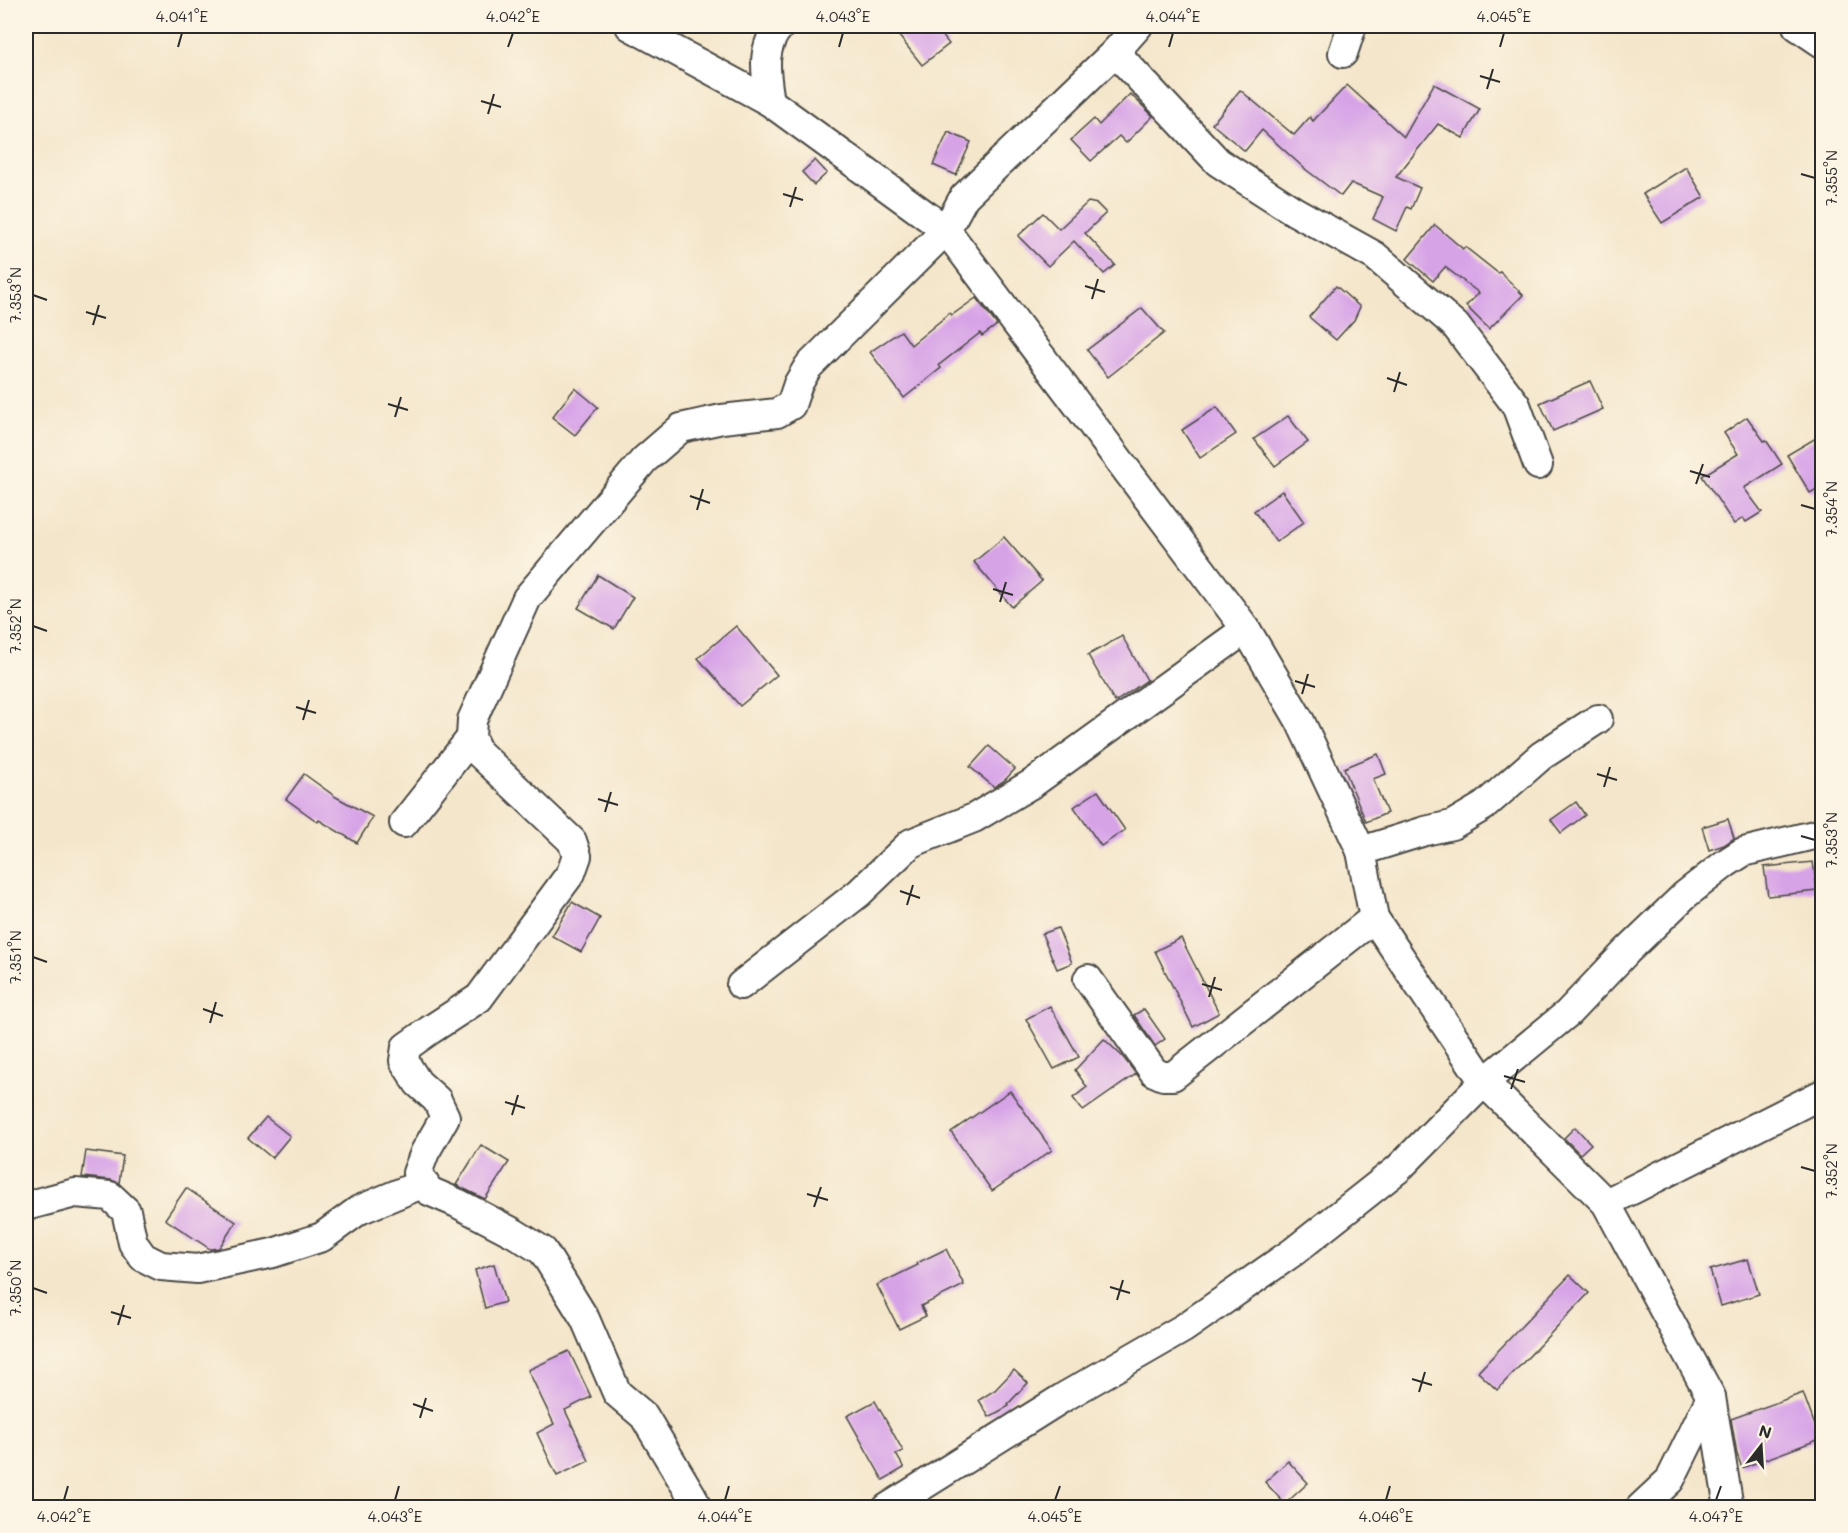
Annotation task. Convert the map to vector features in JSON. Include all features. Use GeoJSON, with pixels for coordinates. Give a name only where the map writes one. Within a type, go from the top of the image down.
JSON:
{"type":"FeatureCollection","features":[{"type":"Feature","properties":{"kind":"street"},"geometry":{"type":"LineString","coordinates":[[630,26],[770,102],[946,230],[1246,630],[1300,721],[1361,851],[1374,918],[1484,1082],[1606,1203],[1711,1397],[1729,1508]]}},
{"type":"Feature","properties":{"kind":"street"},"geometry":{"type":"LineString","coordinates":[[770,102],[764,63],[773,33],[780,26]]}},
{"type":"Feature","properties":{"kind":"street"},"geometry":{"type":"LineString","coordinates":[[697,1508],[644,1416],[617,1393],[585,1319],[543,1251],[457,1203],[429,1191],[417,1173],[425,1152],[445,1117],[437,1100],[417,1083],[404,1061],[406,1047],[479,998],[571,873],[576,856],[572,841],[478,752],[471,738],[472,720],[528,598],[644,460],[681,428],[722,419],[777,413],[791,405],[798,384],[808,367],[946,230],[964,197],[1115,52],[1138,26]]}},
{"type":"Feature","properties":{"kind":"street"},"geometry":{"type":"LineString","coordinates":[[1343,53],[1352,26]]}},
{"type":"Feature","properties":{"kind":"street"},"geometry":{"type":"LineString","coordinates":[[1797,26],[1822,43]]}},
{"type":"Feature","properties":{"kind":"street"},"geometry":{"type":"LineString","coordinates":[[1115,52],[1218,162],[1294,211],[1375,256],[1455,325],[1516,405],[1538,465]]}},
{"type":"Feature","properties":{"kind":"street"},"geometry":{"type":"LineString","coordinates":[[741,985],[859,893],[911,843],[974,818],[1034,783],[1246,630]]}},
{"type":"Feature","properties":{"kind":"street"},"geometry":{"type":"LineString","coordinates":[[1361,851],[1452,825],[1484,806],[1541,756],[1598,719]]}},
{"type":"Feature","properties":{"kind":"street"},"geometry":{"type":"LineString","coordinates":[[404,823],[471,738]]}},
{"type":"Feature","properties":{"kind":"street"},"geometry":{"type":"LineString","coordinates":[[887,1508],[1064,1397],[1184,1328],[1284,1259],[1398,1169],[1484,1082],[1568,1013],[1627,951],[1686,895],[1726,863],[1743,852],[1822,833]]}},
{"type":"Feature","properties":{"kind":"street"},"geometry":{"type":"LineString","coordinates":[[1088,979],[1154,1072],[1163,1077],[1173,1076],[1374,918]]}},
{"type":"Feature","properties":{"kind":"street"},"geometry":{"type":"LineString","coordinates":[[1606,1203],[1822,1094]]}},
{"type":"Feature","properties":{"kind":"street"},"geometry":{"type":"LineString","coordinates":[[26,1206],[75,1193],[110,1196],[126,1211],[133,1243],[143,1257],[161,1266],[197,1269],[273,1253],[322,1236],[359,1210],[424,1183]]}},
{"type":"Feature","properties":{"kind":"street"},"geometry":{"type":"LineString","coordinates":[[1640,1508],[1670,1480],[1711,1397]]}},
{"type":"Feature","properties":{"kind":"building"},"geometry":{"type":"Polygon","coordinates":[[[891,26],[935,26],[949,44],[922,65],[891,26]]]}},
{"type":"Feature","properties":{"kind":"building"},"geometry":{"type":"Polygon","coordinates":[[[1434,84],[1480,109],[1463,138],[1438,124],[1396,177],[1420,188],[1411,209],[1407,207],[1396,231],[1373,219],[1383,197],[1351,183],[1341,196],[1305,169],[1262,130],[1245,151],[1212,124],[1240,90],[1294,135],[1310,117],[1313,121],[1347,85],[1404,137],[1434,84]]]}},
{"type":"Feature","properties":{"kind":"building"},"geometry":{"type":"Polygon","coordinates":[[[1130,94],[1153,116],[1126,143],[1119,136],[1091,161],[1071,140],[1094,119],[1099,125],[1130,94]]]}},
{"type":"Feature","properties":{"kind":"building"},"geometry":{"type":"Polygon","coordinates":[[[948,132],[971,142],[956,175],[933,165],[948,132]]]}},
{"type":"Feature","properties":{"kind":"building"},"geometry":{"type":"Polygon","coordinates":[[[815,160],[827,173],[814,185],[802,172],[815,160]]]}},
{"type":"Feature","properties":{"kind":"building"},"geometry":{"type":"Polygon","coordinates":[[[1686,167],[1704,197],[1662,223],[1643,194],[1686,167]]]}},
{"type":"Feature","properties":{"kind":"building"},"geometry":{"type":"Polygon","coordinates":[[[1088,202],[1097,204],[1106,213],[1085,233],[1115,265],[1104,274],[1074,241],[1048,266],[1018,236],[1043,213],[1059,229],[1088,202]]]}},
{"type":"Feature","properties":{"kind":"building"},"geometry":{"type":"Polygon","coordinates":[[[1435,225],[1463,249],[1465,247],[1498,273],[1500,272],[1523,295],[1489,329],[1466,306],[1479,293],[1445,267],[1433,281],[1407,259],[1435,225]]]}},
{"type":"Feature","properties":{"kind":"building"},"geometry":{"type":"Polygon","coordinates":[[[1336,286],[1360,307],[1354,320],[1336,340],[1309,317],[1336,286]]]}},
{"type":"Feature","properties":{"kind":"building"},"geometry":{"type":"Polygon","coordinates":[[[976,298],[997,325],[982,336],[980,333],[939,365],[941,368],[904,398],[870,352],[901,331],[911,345],[950,313],[952,315],[976,298]]]}},
{"type":"Feature","properties":{"kind":"building"},"geometry":{"type":"Polygon","coordinates":[[[1142,308],[1164,333],[1108,377],[1087,350],[1142,308]]]}},
{"type":"Feature","properties":{"kind":"building"},"geometry":{"type":"Polygon","coordinates":[[[1590,381],[1603,409],[1553,431],[1540,403],[1590,381]]]}},
{"type":"Feature","properties":{"kind":"building"},"geometry":{"type":"Polygon","coordinates":[[[575,388],[598,407],[575,435],[552,417],[575,388]]]}},
{"type":"Feature","properties":{"kind":"building"},"geometry":{"type":"Polygon","coordinates":[[[1217,407],[1236,434],[1200,458],[1182,430],[1217,407]]]}},
{"type":"Feature","properties":{"kind":"building"},"geometry":{"type":"Polygon","coordinates":[[[1288,416],[1308,442],[1275,466],[1254,439],[1288,416]]]}},
{"type":"Feature","properties":{"kind":"building"},"geometry":{"type":"Polygon","coordinates":[[[1747,417],[1782,464],[1744,488],[1762,512],[1746,522],[1743,518],[1734,524],[1702,476],[1738,454],[1724,433],[1747,417]]]}},
{"type":"Feature","properties":{"kind":"building"},"geometry":{"type":"Polygon","coordinates":[[[1816,438],[1822,448],[1822,486],[1810,493],[1787,455],[1816,438]]]}},
{"type":"Feature","properties":{"kind":"building"},"geometry":{"type":"Polygon","coordinates":[[[1282,491],[1304,522],[1276,542],[1254,511],[1282,491]]]}},
{"type":"Feature","properties":{"kind":"building"},"geometry":{"type":"Polygon","coordinates":[[[1004,537],[1042,581],[1012,607],[974,562],[1004,537]]]}},
{"type":"Feature","properties":{"kind":"building"},"geometry":{"type":"Polygon","coordinates":[[[598,575],[633,597],[614,629],[578,608],[598,575]]]}},
{"type":"Feature","properties":{"kind":"building"},"geometry":{"type":"Polygon","coordinates":[[[736,626],[777,675],[740,706],[698,658],[736,626]]]}},
{"type":"Feature","properties":{"kind":"building"},"geometry":{"type":"Polygon","coordinates":[[[1122,636],[1147,680],[1115,702],[1088,655],[1122,636]]]}},
{"type":"Feature","properties":{"kind":"building"},"geometry":{"type":"Polygon","coordinates":[[[989,746],[1015,769],[1005,780],[994,787],[970,767],[989,746]]]}},
{"type":"Feature","properties":{"kind":"building"},"geometry":{"type":"Polygon","coordinates":[[[1378,754],[1386,774],[1373,779],[1387,813],[1366,822],[1344,768],[1378,754]]]}},
{"type":"Feature","properties":{"kind":"building"},"geometry":{"type":"Polygon","coordinates":[[[304,774],[336,797],[373,817],[357,843],[319,820],[318,822],[286,799],[304,774]]]}},
{"type":"Feature","properties":{"kind":"building"},"geometry":{"type":"Polygon","coordinates":[[[1098,791],[1125,830],[1101,846],[1074,807],[1098,791]]]}},
{"type":"Feature","properties":{"kind":"building"},"geometry":{"type":"Polygon","coordinates":[[[1576,802],[1585,815],[1561,833],[1551,820],[1576,802]]]}},
{"type":"Feature","properties":{"kind":"building"},"geometry":{"type":"Polygon","coordinates":[[[1728,819],[1734,838],[1724,845],[1709,850],[1702,827],[1728,819]]]}},
{"type":"Feature","properties":{"kind":"building"},"geometry":{"type":"Polygon","coordinates":[[[1813,862],[1817,891],[1768,896],[1764,867],[1813,862]]]}},
{"type":"Feature","properties":{"kind":"building"},"geometry":{"type":"Polygon","coordinates":[[[572,902],[600,918],[581,952],[552,936],[572,902]]]}},
{"type":"Feature","properties":{"kind":"building"},"geometry":{"type":"Polygon","coordinates":[[[1058,928],[1072,963],[1057,969],[1042,934],[1058,928]]]}},
{"type":"Feature","properties":{"kind":"building"},"geometry":{"type":"Polygon","coordinates":[[[1181,938],[1219,1013],[1193,1027],[1155,951],[1181,938]]]}},
{"type":"Feature","properties":{"kind":"building"},"geometry":{"type":"Polygon","coordinates":[[[1050,1006],[1079,1057],[1054,1069],[1026,1019],[1050,1006]]]}},
{"type":"Feature","properties":{"kind":"building"},"geometry":{"type":"Polygon","coordinates":[[[1144,1009],[1165,1039],[1155,1046],[1134,1015],[1144,1009]]]}},
{"type":"Feature","properties":{"kind":"building"},"geometry":{"type":"Polygon","coordinates":[[[1104,1039],[1122,1056],[1136,1074],[1083,1111],[1073,1098],[1087,1087],[1075,1070],[1104,1039]]]}},
{"type":"Feature","properties":{"kind":"building"},"geometry":{"type":"Polygon","coordinates":[[[1010,1091],[1052,1150],[992,1191],[951,1132],[1010,1091]]]}},
{"type":"Feature","properties":{"kind":"building"},"geometry":{"type":"Polygon","coordinates":[[[266,1117],[290,1136],[272,1158],[248,1138],[266,1117]]]}},
{"type":"Feature","properties":{"kind":"building"},"geometry":{"type":"Polygon","coordinates":[[[1575,1127],[1591,1144],[1580,1154],[1564,1138],[1575,1127]]]}},
{"type":"Feature","properties":{"kind":"building"},"geometry":{"type":"Polygon","coordinates":[[[481,1145],[509,1162],[485,1199],[456,1185],[481,1145]]]}},
{"type":"Feature","properties":{"kind":"building"},"geometry":{"type":"Polygon","coordinates":[[[86,1151],[123,1156],[119,1183],[82,1177],[86,1151]]]}},
{"type":"Feature","properties":{"kind":"building"},"geometry":{"type":"Polygon","coordinates":[[[186,1188],[236,1222],[219,1248],[210,1249],[165,1219],[186,1188]]]}},
{"type":"Feature","properties":{"kind":"building"},"geometry":{"type":"Polygon","coordinates":[[[946,1249],[964,1285],[921,1306],[926,1316],[899,1329],[877,1285],[946,1249]]]}},
{"type":"Feature","properties":{"kind":"building"},"geometry":{"type":"Polygon","coordinates":[[[1748,1259],[1759,1294],[1721,1306],[1710,1270],[1748,1259]]]}},
{"type":"Feature","properties":{"kind":"building"},"geometry":{"type":"Polygon","coordinates":[[[494,1264],[505,1302],[485,1308],[475,1270],[494,1264]]]}},
{"type":"Feature","properties":{"kind":"building"},"geometry":{"type":"Polygon","coordinates":[[[1570,1275],[1589,1293],[1497,1390],[1478,1372],[1570,1275]]]}},
{"type":"Feature","properties":{"kind":"building"},"geometry":{"type":"Polygon","coordinates":[[[569,1351],[591,1397],[565,1410],[589,1461],[557,1476],[537,1433],[554,1424],[528,1370],[569,1351]]]}},
{"type":"Feature","properties":{"kind":"building"},"geometry":{"type":"Polygon","coordinates":[[[1014,1370],[1028,1383],[1008,1404],[1009,1406],[989,1417],[979,1400],[995,1390],[1014,1370]]]}},
{"type":"Feature","properties":{"kind":"building"},"geometry":{"type":"Polygon","coordinates":[[[1803,1393],[1820,1439],[1742,1468],[1737,1454],[1731,1419],[1803,1393]]]}},
{"type":"Feature","properties":{"kind":"building"},"geometry":{"type":"Polygon","coordinates":[[[875,1401],[903,1451],[896,1454],[904,1468],[883,1480],[847,1416],[875,1401]]]}},
{"type":"Feature","properties":{"kind":"building"},"geometry":{"type":"Polygon","coordinates":[[[1288,1461],[1308,1483],[1285,1504],[1265,1482],[1288,1461]]]}}]}
